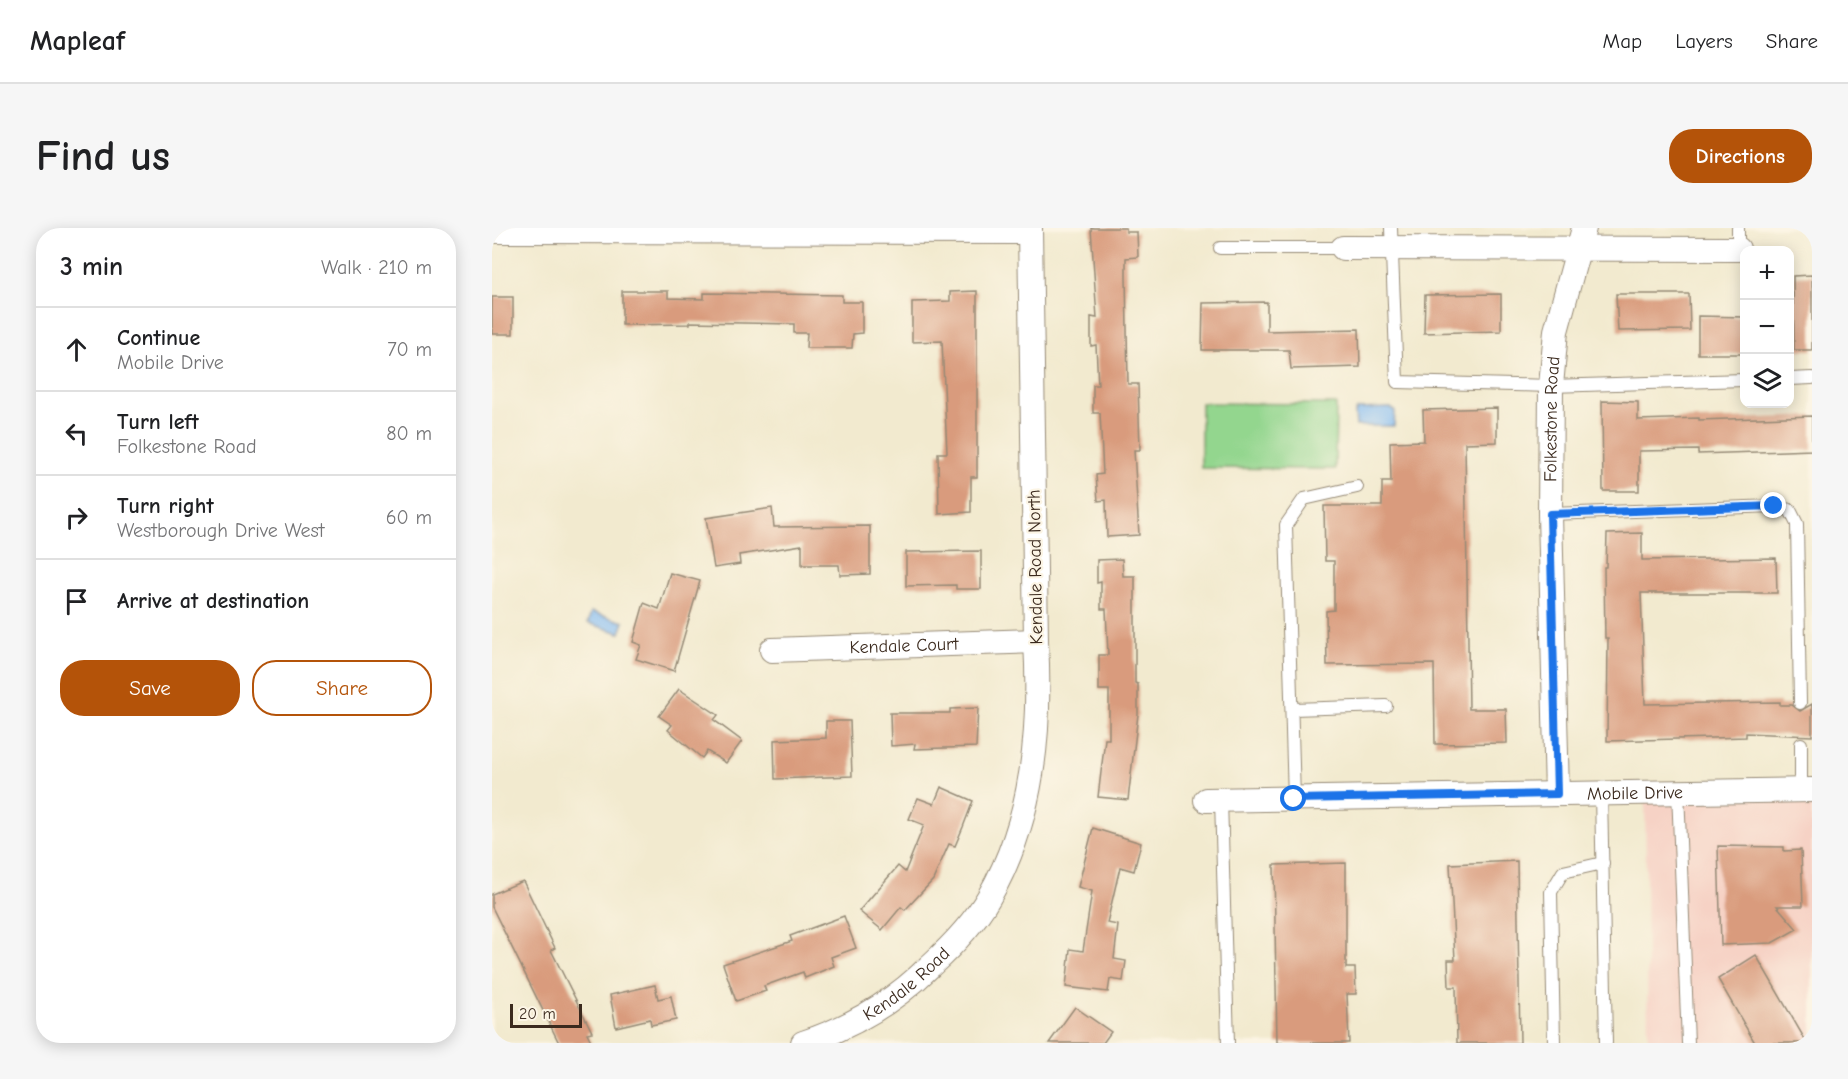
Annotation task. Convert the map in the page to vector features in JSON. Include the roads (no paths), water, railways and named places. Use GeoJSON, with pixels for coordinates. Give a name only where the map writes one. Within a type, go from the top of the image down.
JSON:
{"type":"FeatureCollection","features":[{"type":"Feature","properties":{"kind":"street"},"geometry":{"type":"LineString","coordinates":[[492,231],[1030,230]]}},
{"type":"Feature","properties":{"kind":"street","name":"Kendale Road North"},"geometry":{"type":"LineString","coordinates":[[989,898],[1011,848],[1029,793],[1037,739],[1039,696],[1036,641],[1030,230]]}},
{"type":"Feature","properties":{"kind":"street"},"geometry":{"type":"LineString","coordinates":[[1343,248],[1392,238],[1738,238]]}},
{"type":"Feature","properties":{"kind":"street","name":"Folkestone Road"},"geometry":{"type":"LineString","coordinates":[[1557,794],[1550,514],[1551,386],[1557,331],[1581,239]]}},
{"type":"Feature","properties":{"kind":"street","name":"Kendale Court"},"geometry":{"type":"LineString","coordinates":[[772,650],[1036,641]]}},
{"type":"Feature","properties":{"kind":"street","name":"Mobile Drive"},"geometry":{"type":"LineString","coordinates":[[1214,799],[1807,790]]}},
{"type":"Feature","properties":{"kind":"street","name":"Kendale Road"},"geometry":{"type":"LineString","coordinates":[[803,1043],[851,1025],[915,981],[956,942],[989,898]]}},
{"type":"Feature","properties":{"kind":"lane"},"geometry":{"type":"LineString","coordinates":[[1392,238],[1397,382],[1551,386],[1740,380]]}},
{"type":"Feature","properties":{"kind":"lane"},"geometry":{"type":"LineString","coordinates":[[1220,248],[1343,248]]}},
{"type":"Feature","properties":{"kind":"lane"},"geometry":{"type":"LineString","coordinates":[[1794,379],[1812,378]]}},
{"type":"Feature","properties":{"kind":"lane"},"geometry":{"type":"LineString","coordinates":[[1294,799],[1286,525],[1304,499],[1356,487]]}},
{"type":"Feature","properties":{"kind":"lane"},"geometry":{"type":"LineString","coordinates":[[1550,514],[1774,506],[1790,510],[1797,524],[1800,703]]}},
{"type":"Feature","properties":{"kind":"lane"},"geometry":{"type":"LineString","coordinates":[[1293,709],[1386,706]]}},
{"type":"Feature","properties":{"kind":"lane"},"geometry":{"type":"LineString","coordinates":[[1801,744],[1807,790]]}},
{"type":"Feature","properties":{"kind":"lane"},"geometry":{"type":"LineString","coordinates":[[1678,791],[1688,1043]]}},
{"type":"Feature","properties":{"kind":"lane"},"geometry":{"type":"LineString","coordinates":[[1601,793],[1606,1043]]}},
{"type":"Feature","properties":{"kind":"lane"},"geometry":{"type":"LineString","coordinates":[[1214,799],[1228,1043]]}},
{"type":"Feature","properties":{"kind":"lane"},"geometry":{"type":"LineString","coordinates":[[1554,1043],[1551,892],[1563,872],[1603,863]]}},
{"type":"Feature","properties":{"kind":"water"},"geometry":{"type":"Polygon","coordinates":[[[1391,408],[1395,411],[1394,426],[1356,426],[1355,412],[1358,409],[1391,408]]]}},
{"type":"Feature","properties":{"kind":"water"},"geometry":{"type":"Polygon","coordinates":[[[591,612],[624,622],[620,633],[588,623],[591,612]]]}}]}
